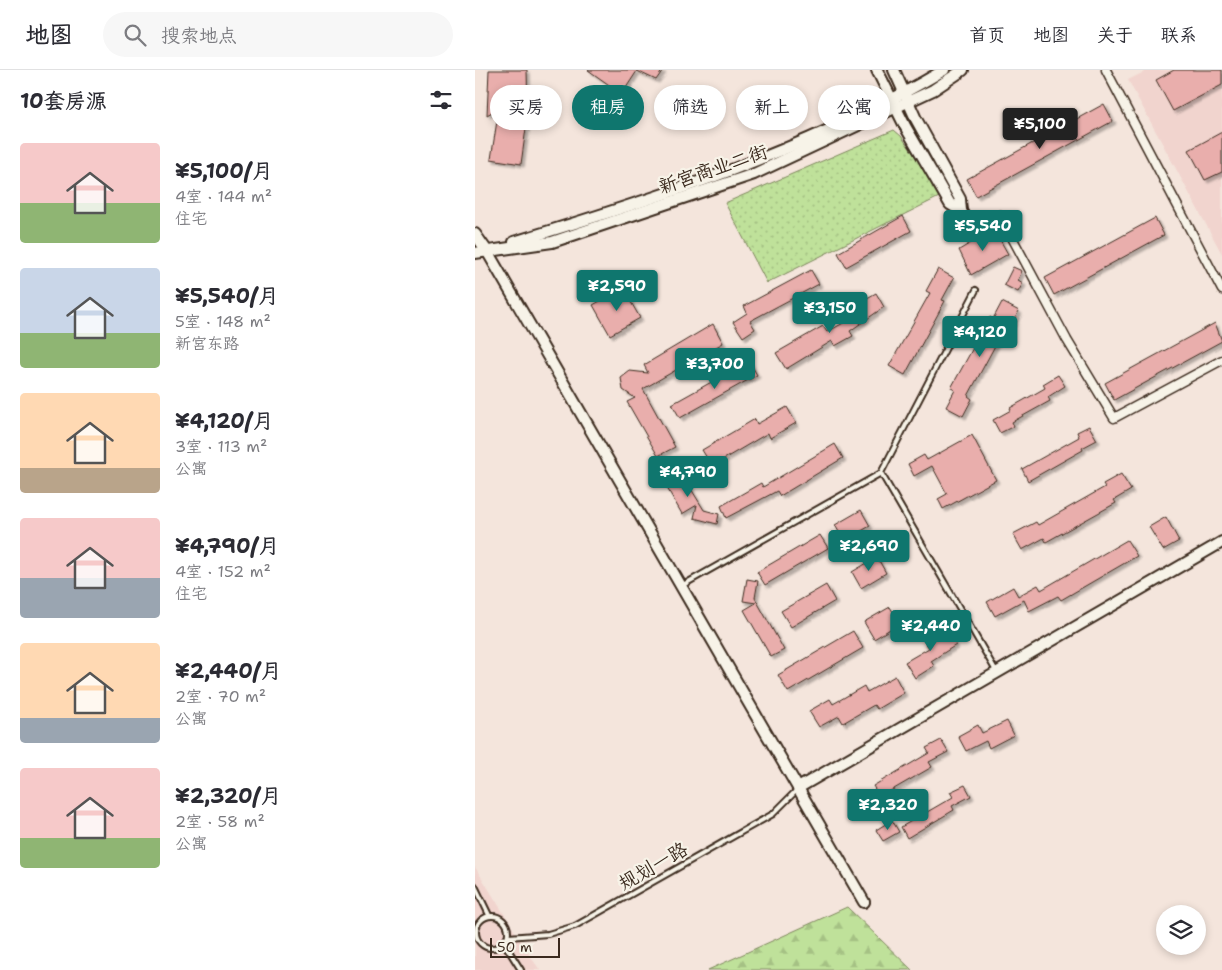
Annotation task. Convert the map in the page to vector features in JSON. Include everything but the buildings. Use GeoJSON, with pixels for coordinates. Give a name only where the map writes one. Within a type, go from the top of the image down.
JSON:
{"type":"FeatureCollection","features":[{"type":"Feature","properties":{"kind":"street"},"geometry":{"type":"LineString","coordinates":[[877,70],[950,204],[961,212],[972,230],[1000,215],[1067,340],[1114,418],[1222,360]]}},
{"type":"Feature","properties":{"kind":"street"},"geometry":{"type":"LineString","coordinates":[[894,70],[960,199],[961,212]]}},
{"type":"Feature","properties":{"kind":"street","name":"新宫商业二街"},"geometry":{"type":"LineString","coordinates":[[475,253],[552,242],[755,174],[894,103],[944,70]]}},
{"type":"Feature","properties":{"kind":"street","name":"新宫商业二街"},"geometry":{"type":"LineString","coordinates":[[906,96],[933,90],[963,70]]}},
{"type":"Feature","properties":{"kind":"street"},"geometry":{"type":"LineString","coordinates":[[1106,70],[1222,290]]}},
{"type":"Feature","properties":{"kind":"street"},"geometry":{"type":"LineString","coordinates":[[475,234],[487,251],[865,902]]}},
{"type":"Feature","properties":{"kind":"street"},"geometry":{"type":"LineString","coordinates":[[799,788],[1222,542]]}},
{"type":"Feature","properties":{"kind":"lane"},"geometry":{"type":"LineString","coordinates":[[681,586],[881,473],[977,290]]}},
{"type":"Feature","properties":{"kind":"lane"},"geometry":{"type":"LineString","coordinates":[[881,473],[997,673]]}},
{"type":"Feature","properties":{"kind":"lane","name":"规划一路"},"geometry":{"type":"LineString","coordinates":[[507,937],[548,934],[575,926],[773,814],[799,788]]}},
{"type":"Feature","properties":{"kind":"lane"},"geometry":{"type":"LineString","coordinates":[[475,886],[489,915]]}},
{"type":"Feature","properties":{"kind":"lane"},"geometry":{"type":"LineString","coordinates":[[496,915],[507,924],[507,937],[504,943],[493,948],[481,944],[477,939],[476,927],[482,918],[496,915]]}},
{"type":"Feature","properties":{"kind":"lane"},"geometry":{"type":"LineString","coordinates":[[504,943],[521,970]]}},
{"type":"Feature","properties":{"kind":"lane"},"geometry":{"type":"LineString","coordinates":[[475,947],[481,944]]}},
{"type":"Feature","properties":{"kind":"shaded area"},"geometry":{"type":"Polygon","coordinates":[[[1148,70],[1222,70],[1222,254],[1128,80],[1148,70]]]}},
{"type":"Feature","properties":{"kind":"shaded area"},"geometry":{"type":"Polygon","coordinates":[[[475,867],[530,956],[540,970],[475,970],[475,867]]]}},
{"type":"Feature","properties":{"kind":"green space"},"geometry":{"type":"Polygon","coordinates":[[[894,130],[901,136],[943,195],[767,283],[725,203],[894,130]]]}},
{"type":"Feature","properties":{"kind":"green space"},"geometry":{"type":"Polygon","coordinates":[[[847,907],[912,970],[708,970],[847,907]]]}}]}
